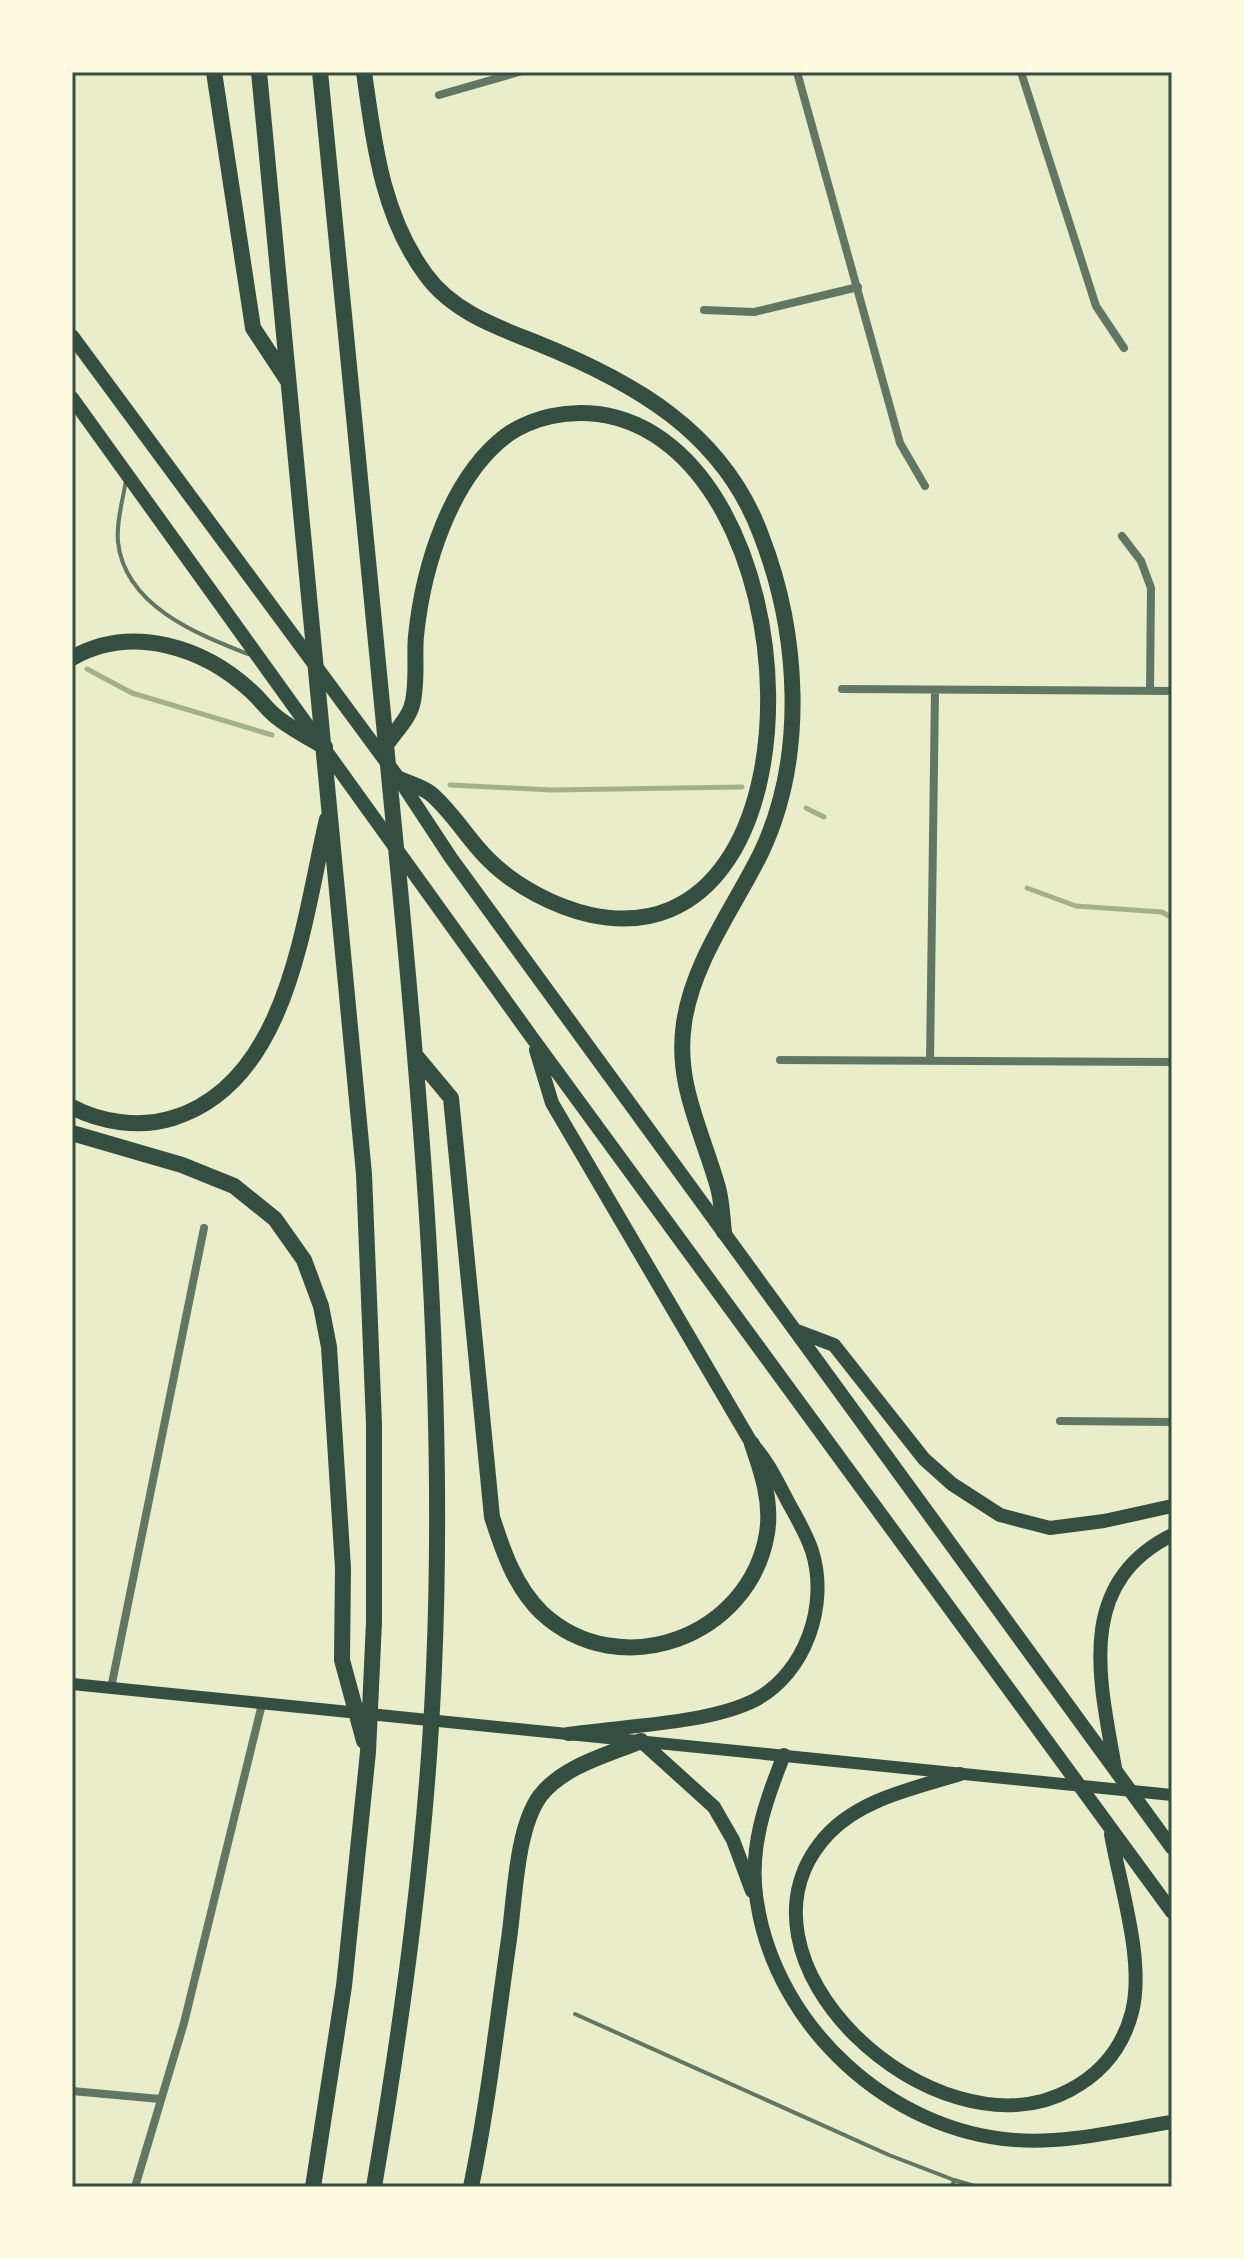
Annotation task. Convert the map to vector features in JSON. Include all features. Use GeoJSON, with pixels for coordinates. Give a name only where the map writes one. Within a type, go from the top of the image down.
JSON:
{"type":"FeatureCollection","features":[{"type":"Feature","properties":{"kind":"highway"},"geometry":{"type":"LineString","coordinates":[[214,72],[253,328],[289,382]]}},
{"type":"Feature","properties":{"kind":"highway"},"geometry":{"type":"LineString","coordinates":[[259,72],[364,1174],[371,1300],[374,1524],[368,1752],[344,1986],[313,2187]]}},
{"type":"Feature","properties":{"kind":"highway"},"geometry":{"type":"LineString","coordinates":[[320,72],[416,1056],[435,1354],[434,1667],[418,1871],[392,2080],[374,2187]]}},
{"type":"Feature","properties":{"kind":"highway"},"geometry":{"type":"LineString","coordinates":[[364,72],[384,186],[394,219],[428,278],[470,314],[588,363],[649,396],[676,416],[707,444],[728,470],[747,501],[769,558],[789,658],[792,733],[788,766],[773,826],[690,991],[682,1038],[685,1086],[718,1185],[724,1232]]}},
{"type":"Feature","properties":{"kind":"highway"},"geometry":{"type":"LineString","coordinates":[[72,336],[399,779],[451,858],[1172,1848]]}},
{"type":"Feature","properties":{"kind":"highway"},"geometry":{"type":"LineString","coordinates":[[72,398],[533,1039],[1172,1912]]}},
{"type":"Feature","properties":{"kind":"highway"},"geometry":{"type":"LineString","coordinates":[[387,751],[412,705],[416,635],[428,576],[464,484],[479,461],[497,443],[521,427],[552,415],[587,412],[616,416],[638,422],[659,435],[700,474],[736,533],[748,570],[761,631],[767,691],[765,759],[758,790],[748,823],[719,873],[682,902],[659,910],[611,917],[572,909],[523,886],[490,862],[429,792],[399,779]]}},
{"type":"Feature","properties":{"kind":"highway"},"geometry":{"type":"LineString","coordinates":[[72,658],[95,647],[122,641],[150,642],[184,650],[230,674],[275,717],[325,747]]}},
{"type":"Feature","properties":{"kind":"highway"},"geometry":{"type":"LineString","coordinates":[[72,1107],[119,1122],[156,1122],[204,1106],[234,1083],[255,1056],[279,1008],[330,807]]}},
{"type":"Feature","properties":{"kind":"highway"},"geometry":{"type":"LineString","coordinates":[[416,1056],[451,1098],[492,1517],[511,1570],[540,1611],[579,1638],[637,1649],[665,1644],[695,1632],[728,1610],[751,1579],[768,1531],[767,1488],[752,1444],[552,1103],[533,1039]]}},
{"type":"Feature","properties":{"kind":"highway"},"geometry":{"type":"LineString","coordinates":[[72,1133],[182,1165],[234,1186],[275,1219],[304,1260],[321,1306],[329,1347],[343,1568],[342,1660],[368,1752]]}},
{"type":"Feature","properties":{"kind":"highway"},"geometry":{"type":"LineString","coordinates":[[796,1330],[834,1345],[924,1459],[952,1484],[1000,1515],[1050,1528],[1104,1521],[1172,1506]]}},
{"type":"Feature","properties":{"kind":"highway"},"geometry":{"type":"LineString","coordinates":[[568,1734],[718,1713],[767,1692],[793,1666],[811,1630],[818,1590],[816,1571],[803,1530],[764,1457],[752,1444]]}},
{"type":"Feature","properties":{"kind":"highway"},"geometry":{"type":"LineString","coordinates":[[1116,1772],[1100,1677],[1101,1628],[1120,1581],[1148,1549],[1172,1535]]}},
{"type":"Feature","properties":{"kind":"highway"},"geometry":{"type":"LineString","coordinates":[[471,2187],[483,2124],[518,1870],[531,1811],[540,1797],[564,1775],[641,1741],[714,1807],[733,1840],[775,1961],[807,2021],[846,2065],[868,2083],[915,2112],[963,2130],[1014,2140],[1086,2136],[1172,2122]]}},
{"type":"Feature","properties":{"kind":"highway"},"geometry":{"type":"LineString","coordinates":[[756,1901],[760,1819],[784,1755]]}},
{"type":"Feature","properties":{"kind":"highway"},"geometry":{"type":"LineString","coordinates":[[960,1774],[874,1802],[830,1833],[812,1857],[800,1885],[797,1927],[811,1974],[842,2022],[904,2074],[955,2099],[1009,2108],[1032,2106],[1057,2098],[1098,2071],[1124,2037],[1136,1986],[1133,1940],[1121,1893],[1111,1829]]}},
{"type":"Feature","properties":{"kind":"main road"},"geometry":{"type":"LineString","coordinates":[[72,1684],[1168,1794]]}},
{"type":"Feature","properties":{"kind":"street"},"geometry":{"type":"LineString","coordinates":[[439,95],[519,72]]}},
{"type":"Feature","properties":{"kind":"street"},"geometry":{"type":"LineString","coordinates":[[797,72],[900,443],[925,486]]}},
{"type":"Feature","properties":{"kind":"street"},"geometry":{"type":"LineString","coordinates":[[1021,72],[1096,306],[1124,348]]}},
{"type":"Feature","properties":{"kind":"street"},"geometry":{"type":"LineString","coordinates":[[704,310],[754,312],[858,287]]}},
{"type":"Feature","properties":{"kind":"street"},"geometry":{"type":"LineString","coordinates":[[1122,536],[1141,561],[1151,588],[1150,691]]}},
{"type":"Feature","properties":{"kind":"street"},"geometry":{"type":"LineString","coordinates":[[842,689],[1172,691]]}},
{"type":"Feature","properties":{"kind":"street"},"geometry":{"type":"LineString","coordinates":[[930,1061],[935,690]]}},
{"type":"Feature","properties":{"kind":"street"},"geometry":{"type":"LineString","coordinates":[[780,1060],[1172,1062]]}},
{"type":"Feature","properties":{"kind":"street"},"geometry":{"type":"LineString","coordinates":[[111,1688],[204,1228]]}},
{"type":"Feature","properties":{"kind":"street"},"geometry":{"type":"LineString","coordinates":[[1060,1421],[1172,1422]]}},
{"type":"Feature","properties":{"kind":"street"},"geometry":{"type":"LineString","coordinates":[[135,2187],[184,2023],[262,1704]]}},
{"type":"Feature","properties":{"kind":"street"},"geometry":{"type":"LineString","coordinates":[[72,2091],[160,2099]]}},
{"type":"Feature","properties":{"kind":"lane"},"geometry":{"type":"LineString","coordinates":[[127,474],[118,539],[131,578],[162,612],[209,639],[257,657]]}},
{"type":"Feature","properties":{"kind":"lane"},"geometry":{"type":"LineString","coordinates":[[575,2014],[875,2149],[978,2187]]}},
{"type":"Feature","properties":{"kind":"lane"},"geometry":{"type":"LineString","coordinates":[[952,2187],[954,2180]]}},
{"type":"Feature","properties":{"kind":"waterway"},"geometry":{"type":"LineString","coordinates":[[87,669],[132,693],[272,735]]}},
{"type":"Feature","properties":{"kind":"waterway"},"geometry":{"type":"LineString","coordinates":[[450,785],[551,790],[742,787]]}},
{"type":"Feature","properties":{"kind":"waterway"},"geometry":{"type":"LineString","coordinates":[[806,808],[824,817]]}},
{"type":"Feature","properties":{"kind":"waterway"},"geometry":{"type":"LineString","coordinates":[[1027,888],[1076,906],[1162,912],[1172,918]]}}]}
